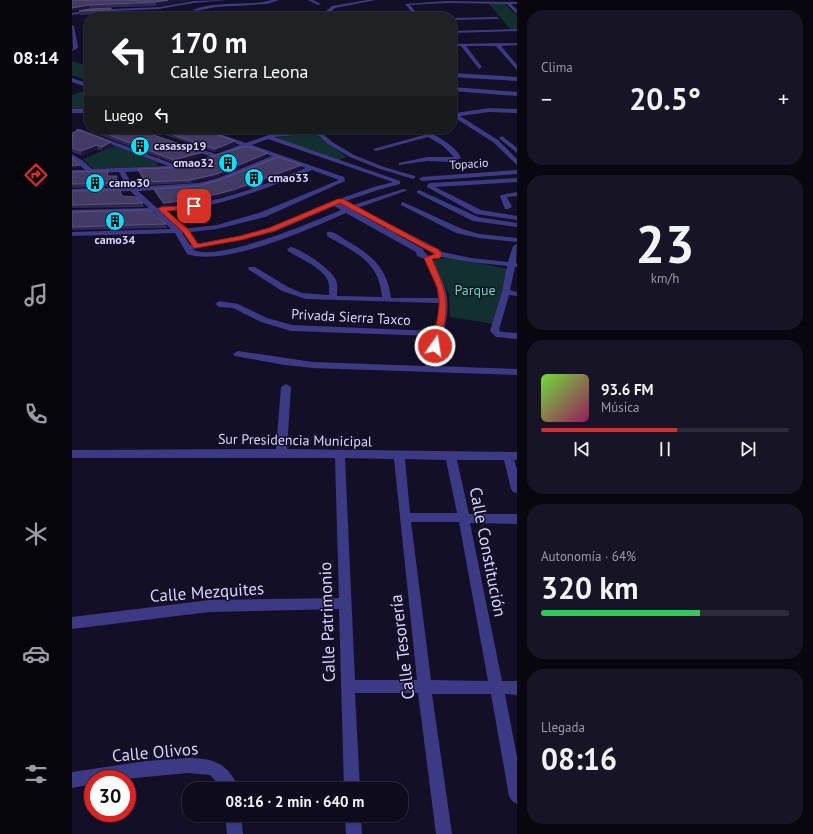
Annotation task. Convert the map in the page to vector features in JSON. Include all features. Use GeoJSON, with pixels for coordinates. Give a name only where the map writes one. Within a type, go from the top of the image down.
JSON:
{"type":"FeatureCollection","features":[{"type":"Feature","properties":{"kind":"street"},"geometry":{"type":"LineString","coordinates":[[165,0],[174,6]]}},
{"type":"Feature","properties":{"kind":"street"},"geometry":{"type":"LineString","coordinates":[[72,14],[90,11],[141,9],[174,6],[202,1],[226,0]]}},
{"type":"Feature","properties":{"kind":"street"},"geometry":{"type":"LineString","coordinates":[[310,0],[319,4]]}},
{"type":"Feature","properties":{"kind":"street"},"geometry":{"type":"LineString","coordinates":[[328,12],[334,7],[374,0]]}},
{"type":"Feature","properties":{"kind":"street"},"geometry":{"type":"LineString","coordinates":[[195,10],[210,6],[278,1]]}},
{"type":"Feature","properties":{"kind":"street"},"geometry":{"type":"LineString","coordinates":[[413,12],[408,4],[496,1],[517,3]]}},
{"type":"Feature","properties":{"kind":"street"},"geometry":{"type":"LineString","coordinates":[[130,2],[141,9]]}},
{"type":"Feature","properties":{"kind":"street"},"geometry":{"type":"LineString","coordinates":[[446,2],[451,8]]}},
{"type":"Feature","properties":{"kind":"street"},"geometry":{"type":"LineString","coordinates":[[484,2],[488,8]]}},
{"type":"Feature","properties":{"kind":"street"},"geometry":{"type":"LineString","coordinates":[[508,3],[517,13]]}},
{"type":"Feature","properties":{"kind":"street"},"geometry":{"type":"LineString","coordinates":[[493,13],[501,22]]}},
{"type":"Feature","properties":{"kind":"street"},"geometry":{"type":"LineString","coordinates":[[457,14],[460,19],[497,18]]}},
{"type":"Feature","properties":{"kind":"street"},"geometry":{"type":"LineString","coordinates":[[72,26],[76,48],[72,50]]}},
{"type":"Feature","properties":{"kind":"street"},"geometry":{"type":"LineString","coordinates":[[457,32],[506,28],[517,30]]}},
{"type":"Feature","properties":{"kind":"street"},"geometry":{"type":"LineString","coordinates":[[500,44],[517,38]]}},
{"type":"Feature","properties":{"kind":"street"},"geometry":{"type":"LineString","coordinates":[[500,44],[517,68]]}},
{"type":"Feature","properties":{"kind":"street"},"geometry":{"type":"LineString","coordinates":[[457,45],[517,44]]}},
{"type":"Feature","properties":{"kind":"street"},"geometry":{"type":"LineString","coordinates":[[463,45],[479,67]]}},
{"type":"Feature","properties":{"kind":"street"},"geometry":{"type":"LineString","coordinates":[[457,75],[517,80]]}},
{"type":"Feature","properties":{"kind":"street"},"geometry":{"type":"LineString","coordinates":[[72,77],[84,81]]}},
{"type":"Feature","properties":{"kind":"street"},"geometry":{"type":"LineString","coordinates":[[72,80],[84,84]]}},
{"type":"Feature","properties":{"kind":"street"},"geometry":{"type":"LineString","coordinates":[[457,89],[517,94]]}},
{"type":"Feature","properties":{"kind":"street"},"geometry":{"type":"LineString","coordinates":[[72,110],[84,111]]}},
{"type":"Feature","properties":{"kind":"street"},"geometry":{"type":"LineString","coordinates":[[457,110],[461,114],[500,137],[517,151]]}},
{"type":"Feature","properties":{"kind":"street"},"geometry":{"type":"LineString","coordinates":[[457,114],[489,110],[516,111]]}},
{"type":"Feature","properties":{"kind":"street"},"geometry":{"type":"LineString","coordinates":[[457,117],[491,138],[516,162]]}},
{"type":"Feature","properties":{"kind":"street"},"geometry":{"type":"LineString","coordinates":[[78,130],[84,132]]}},
{"type":"Feature","properties":{"kind":"street"},"geometry":{"type":"LineString","coordinates":[[89,134],[176,167]]}},
{"type":"Feature","properties":{"kind":"street"},"geometry":{"type":"LineString","coordinates":[[188,248],[191,238],[217,226],[262,215],[341,183],[343,180],[214,134]]}},
{"type":"Feature","properties":{"kind":"street"},"geometry":{"type":"LineString","coordinates":[[72,172],[176,167],[215,156],[267,137],[280,134]]}},
{"type":"Feature","properties":{"kind":"street"},"geometry":{"type":"LineString","coordinates":[[317,134],[352,156],[382,168],[426,180],[430,186],[479,212],[514,221]]}},
{"type":"Feature","properties":{"kind":"street"},"geometry":{"type":"LineString","coordinates":[[376,149],[430,135],[450,148],[458,158],[452,160],[427,159],[401,164]]}},
{"type":"Feature","properties":{"kind":"street"},"geometry":{"type":"LineString","coordinates":[[267,137],[373,172],[398,183],[399,186],[405,190],[419,192],[471,218],[484,221],[514,221]]}},
{"type":"Feature","properties":{"kind":"street"},"geometry":{"type":"LineString","coordinates":[[178,144],[215,156]]}},
{"type":"Feature","properties":{"kind":"street"},"geometry":{"type":"LineString","coordinates":[[72,156],[90,171]]}},
{"type":"Feature","properties":{"kind":"street"},"geometry":{"type":"LineString","coordinates":[[72,191],[181,187],[210,182],[278,156]]}},
{"type":"Feature","properties":{"kind":"street"},"geometry":{"type":"LineString","coordinates":[[340,162],[352,156]]}},
{"type":"Feature","properties":{"kind":"street"},"geometry":{"type":"LineString","coordinates":[[356,166],[364,161]]}},
{"type":"Feature","properties":{"kind":"street"},"geometry":{"type":"LineString","coordinates":[[72,212],[161,209],[205,205],[225,201],[312,168]]}},
{"type":"Feature","properties":{"kind":"street"},"geometry":{"type":"LineString","coordinates":[[373,172],[382,168]]}},
{"type":"Feature","properties":{"kind":"street"},"geometry":{"type":"LineString","coordinates":[[124,169],[134,188],[152,209],[177,231],[191,238],[241,238],[271,230],[337,202],[376,188],[398,183],[403,179],[413,177]]}},
{"type":"Feature","properties":{"kind":"street","name":"Topacio"},"geometry":{"type":"LineString","coordinates":[[422,179],[517,172]]}},
{"type":"Feature","properties":{"kind":"street","name":"Topacio"},"geometry":{"type":"LineString","coordinates":[[430,186],[517,180]]}},
{"type":"Feature","properties":{"kind":"street"},"geometry":{"type":"LineString","coordinates":[[419,192],[428,189],[430,186]]}},
{"type":"Feature","properties":{"kind":"street"},"geometry":{"type":"LineString","coordinates":[[134,188],[173,218],[191,238],[201,255]]}},
{"type":"Feature","properties":{"kind":"street"},"geometry":{"type":"LineString","coordinates":[[177,231],[192,253],[201,255],[244,248],[277,239],[349,209],[405,190]]}},
{"type":"Feature","properties":{"kind":"street"},"geometry":{"type":"LineString","coordinates":[[508,207],[503,196],[517,194]]}},
{"type":"Feature","properties":{"kind":"street"},"geometry":{"type":"LineString","coordinates":[[337,202],[420,251],[420,254],[428,258],[436,257],[438,254]]}},
{"type":"Feature","properties":{"kind":"street"},"geometry":{"type":"LineString","coordinates":[[403,204],[459,231],[516,243]]}},
{"type":"Feature","properties":{"kind":"street"},"geometry":{"type":"LineString","coordinates":[[369,220],[428,248],[436,250],[438,254],[471,260],[514,265]]}},
{"type":"Feature","properties":{"kind":"street"},"geometry":{"type":"LineString","coordinates":[[514,221],[516,243],[514,265],[494,331],[496,334],[517,336]]}},
{"type":"Feature","properties":{"kind":"street"},"geometry":{"type":"LineString","coordinates":[[72,234],[177,231]]}},
{"type":"Feature","properties":{"kind":"street"},"geometry":{"type":"LineString","coordinates":[[330,234],[374,264],[384,282],[387,300]]}},
{"type":"Feature","properties":{"kind":"street"},"geometry":{"type":"LineString","coordinates":[[420,251],[428,248]]}},
{"type":"Feature","properties":{"kind":"street"},"geometry":{"type":"LineString","coordinates":[[291,249],[329,276],[333,284],[333,298]]}},
{"type":"Feature","properties":{"kind":"street"},"geometry":{"type":"LineString","coordinates":[[428,258],[441,288],[443,301],[442,316],[429,369]]}},
{"type":"Feature","properties":{"kind":"street"},"geometry":{"type":"LineString","coordinates":[[252,269],[295,294],[315,298],[443,301]]}},
{"type":"Feature","properties":{"kind":"street"},"geometry":{"type":"LineString","coordinates":[[506,292],[517,294]]}},
{"type":"Feature","properties":{"kind":"street","name":"Privada Sierra Taxco"},"geometry":{"type":"LineString","coordinates":[[220,304],[235,306],[264,320],[291,328],[438,334]]}},
{"type":"Feature","properties":{"kind":"street"},"geometry":{"type":"LineString","coordinates":[[238,354],[300,364],[517,372]]}},
{"type":"Feature","properties":{"kind":"street"},"geometry":{"type":"LineString","coordinates":[[281,453],[286,387]]}},
{"type":"Feature","properties":{"kind":"street","name":"Sur Presidencia Municipal"},"geometry":{"type":"LineString","coordinates":[[72,454],[281,453],[399,456],[512,456]]}},
{"type":"Feature","properties":{"kind":"street","name":"Calle Patrimonio"},"geometry":{"type":"LineString","coordinates":[[340,454],[344,603],[352,782]]}},
{"type":"Feature","properties":{"kind":"street","name":"Calle Tesorería"},"geometry":{"type":"LineString","coordinates":[[399,456],[424,687],[444,834]]}},
{"type":"Feature","properties":{"kind":"street","name":"Calle Constitución"},"geometry":{"type":"LineString","coordinates":[[450,456],[464,518],[517,796]]}},
{"type":"Feature","properties":{"kind":"street"},"geometry":{"type":"LineString","coordinates":[[512,456],[517,489]]}},
{"type":"Feature","properties":{"kind":"street"},"geometry":{"type":"LineString","coordinates":[[405,517],[517,519]]}},
{"type":"Feature","properties":{"kind":"street","name":"Calle Mezquites"},"geometry":{"type":"LineString","coordinates":[[72,622],[209,606],[344,603]]}},
{"type":"Feature","properties":{"kind":"street"},"geometry":{"type":"LineString","coordinates":[[348,686],[517,688]]}},
{"type":"Feature","properties":{"kind":"street","name":"Calle Olivos"},"geometry":{"type":"LineString","coordinates":[[72,780],[153,769],[197,765],[214,768],[223,776],[227,782]]}},
{"type":"Feature","properties":{"kind":"street"},"geometry":{"type":"LineString","coordinates":[[234,822],[235,834]]}},
{"type":"Feature","properties":{"kind":"street"},"geometry":{"type":"LineString","coordinates":[[353,822],[354,834]]}},
{"type":"Feature","properties":{"kind":"green space"},"geometry":{"type":"Polygon","coordinates":[[[489,4],[505,4],[517,16],[517,29],[510,29],[489,4]]]}},
{"type":"Feature","properties":{"kind":"green space"},"geometry":{"type":"Polygon","coordinates":[[[72,61],[84,65],[84,79],[72,75],[72,61]]]}},
{"type":"Feature","properties":{"kind":"green space"},"geometry":{"type":"Polygon","coordinates":[[[84,91],[84,109],[72,109],[72,95],[84,91]]]}},
{"type":"Feature","properties":{"kind":"green space"},"geometry":{"type":"Polygon","coordinates":[[[314,134],[347,157],[339,160],[274,138],[314,134]]]}},
{"type":"Feature","properties":{"kind":"green space"},"geometry":{"type":"Polygon","coordinates":[[[115,146],[159,163],[156,166],[93,169],[83,159],[115,146]]]}},
{"type":"Feature","properties":{"kind":"green space","name":"Parque"},"geometry":{"type":"Polygon","coordinates":[[[449,257],[508,269],[494,324],[450,317],[449,294],[435,268],[434,260],[449,257]]]}},
{"type":"Feature","properties":{"kind":"building"},"geometry":{"type":"Polygon","coordinates":[[[72,0],[168,0],[156,2],[89,5],[72,8],[72,0]]]}},
{"type":"Feature","properties":{"kind":"building"},"geometry":{"type":"Polygon","coordinates":[[[111,8],[111,10],[79,11],[89,9],[111,8]]]}},
{"type":"Feature","properties":{"kind":"building"},"geometry":{"type":"Polygon","coordinates":[[[79,130],[84,132],[84,134],[90,134],[111,142],[102,147],[97,145],[81,151],[72,148],[72,137],[74,136],[72,133],[79,130]]]}},
{"type":"Feature","properties":{"kind":"building"},"geometry":{"type":"Polygon","coordinates":[[[107,134],[151,134],[203,152],[174,160],[107,134]]]}},
{"type":"Feature","properties":{"kind":"building"},"geometry":{"type":"Polygon","coordinates":[[[171,134],[215,134],[235,141],[215,149],[171,134]]]}},
{"type":"Feature","properties":{"kind":"building","name":"cmao32"},"geometry":{"type":"Polygon","coordinates":[[[246,146],[268,153],[217,174],[191,180],[145,182],[138,169],[190,167],[185,165],[246,146]]]}},
{"type":"Feature","properties":{"kind":"building","name":"cmao33"},"geometry":{"type":"Polygon","coordinates":[[[278,157],[302,165],[233,190],[197,199],[164,203],[154,189],[199,186],[222,179],[278,157]]]}},
{"type":"Feature","properties":{"kind":"building"},"geometry":{"type":"Polygon","coordinates":[[[72,158],[80,165],[72,166],[72,158]]]}},
{"type":"Feature","properties":{"kind":"building","name":"camo30"},"geometry":{"type":"Polygon","coordinates":[[[108,171],[107,176],[117,176],[116,183],[72,184],[72,172],[108,171]]]}},
{"type":"Feature","properties":{"kind":"building"},"geometry":{"type":"Polygon","coordinates":[[[120,190],[122,196],[136,197],[143,203],[72,205],[72,191],[120,190]]]}},
{"type":"Feature","properties":{"kind":"building","name":"camo34"},"geometry":{"type":"Polygon","coordinates":[[[149,210],[166,224],[72,227],[72,212],[149,210]]]}},
{"type":"Feature","properties":{"kind":"place","name":"casassp19"},"geometry":{"type":"Point","coordinates":[140,146]}},
{"type":"Feature","properties":{"kind":"place","name":"cmao32"},"geometry":{"type":"Point","coordinates":[228,163]}},
{"type":"Feature","properties":{"kind":"place","name":"cmao33"},"geometry":{"type":"Point","coordinates":[254,178]}},
{"type":"Feature","properties":{"kind":"place","name":"camo30"},"geometry":{"type":"Point","coordinates":[95,183]}},
{"type":"Feature","properties":{"kind":"place","name":"camo34"},"geometry":{"type":"Point","coordinates":[115,221]}},
{"type":"Feature","properties":{"kind":"route"},"geometry":{"type":"LineString","coordinates":[[194,206],[161,209],[186,230],[196,246],[241,238],[271,230],[340,201],[428,248],[436,250],[438,254],[436,257],[428,258],[432,272],[441,288],[443,301],[442,316],[435,346]]}}]}
